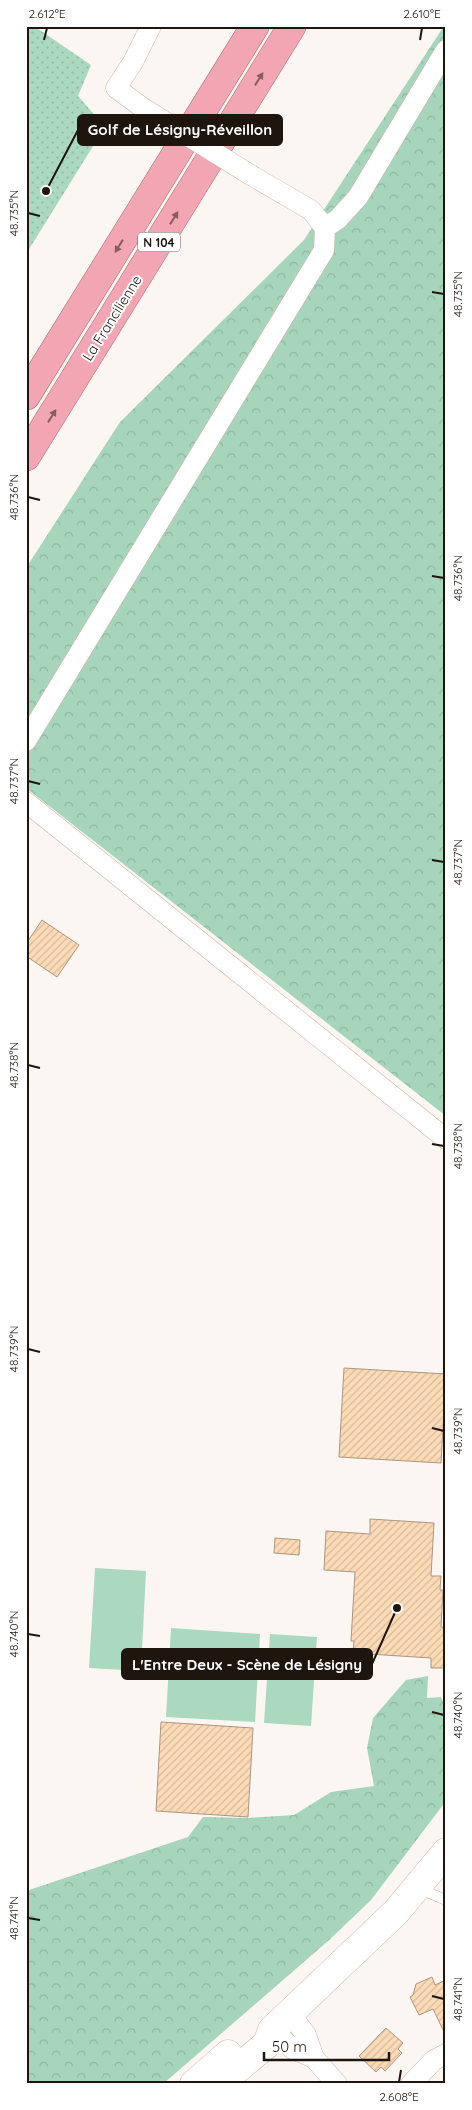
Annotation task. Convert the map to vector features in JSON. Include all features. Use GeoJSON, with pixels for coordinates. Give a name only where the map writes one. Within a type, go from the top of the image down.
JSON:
{"type":"FeatureCollection","features":[{"type":"Feature","properties":{"kind":"highway","name":"N 104"},"geometry":{"type":"LineString","coordinates":[[26,396],[255,26]]}},
{"type":"Feature","properties":{"kind":"highway","name":"La Francilienne"},"geometry":{"type":"LineString","coordinates":[[26,457],[292,26]]}},
{"type":"Feature","properties":{"kind":"street"},"geometry":{"type":"LineString","coordinates":[[26,741],[324,250],[325,228],[311,210],[143,108],[116,88],[133,62],[151,26]]}},
{"type":"Feature","properties":{"kind":"street"},"geometry":{"type":"LineString","coordinates":[[325,228],[338,218],[358,197],[446,50]]}},
{"type":"Feature","properties":{"kind":"street"},"geometry":{"type":"LineString","coordinates":[[26,802],[446,1139]]}},
{"type":"Feature","properties":{"kind":"street"},"geometry":{"type":"LineString","coordinates":[[219,2084],[268,2044],[280,2021],[396,1912],[446,1852]]}},
{"type":"Feature","properties":{"kind":"street"},"geometry":{"type":"LineString","coordinates":[[280,2021],[293,2049],[314,2058],[337,2084]]}},
{"type":"Feature","properties":{"kind":"street"},"geometry":{"type":"LineString","coordinates":[[194,2084],[252,2033],[280,2021]]}},
{"type":"Feature","properties":{"kind":"street"},"geometry":{"type":"LineString","coordinates":[[411,2084],[434,2060],[446,2054]]}},
{"type":"Feature","properties":{"kind":"lane"},"geometry":{"type":"LineString","coordinates":[[416,1887],[446,1900]]}},
{"type":"Feature","properties":{"kind":"green space"},"geometry":{"type":"Polygon","coordinates":[[[26,26],[34,26],[91,65],[78,96],[105,127],[26,254],[26,26]]]}},
{"type":"Feature","properties":{"kind":"green space"},"geometry":{"type":"Polygon","coordinates":[[[444,26],[446,26],[446,1116],[26,788],[26,568],[120,422],[304,240],[444,26]]]}},
{"type":"Feature","properties":{"kind":"green space"},"geometry":{"type":"Polygon","coordinates":[[[95,1568],[146,1571],[141,1671],[89,1668],[95,1568]]]}},
{"type":"Feature","properties":{"kind":"green space"},"geometry":{"type":"Polygon","coordinates":[[[171,1628],[260,1634],[255,1722],[166,1717],[171,1628]]]}},
{"type":"Feature","properties":{"kind":"green space"},"geometry":{"type":"Polygon","coordinates":[[[270,1634],[317,1637],[311,1726],[264,1723],[270,1634]]]}},
{"type":"Feature","properties":{"kind":"green space"},"geometry":{"type":"Polygon","coordinates":[[[428,1676],[427,1698],[441,1697],[446,1708],[446,1801],[371,1900],[328,1941],[163,2084],[26,2084],[26,1891],[188,1837],[203,1817],[248,1818],[294,1815],[331,1792],[374,1786],[367,1748],[373,1718],[406,1680],[428,1676]]]}},
{"type":"Feature","properties":{"kind":"building"},"geometry":{"type":"Polygon","coordinates":[[[42,920],[79,945],[57,977],[26,956],[26,944],[42,920]]]}},
{"type":"Feature","properties":{"kind":"building"},"geometry":{"type":"Polygon","coordinates":[[[344,1368],[446,1374],[441,1463],[339,1457],[344,1368]]]}},
{"type":"Feature","properties":{"kind":"building"},"geometry":{"type":"Polygon","coordinates":[[[370,1519],[434,1523],[431,1576],[441,1576],[440,1590],[443,1590],[441,1627],[446,1627],[446,1668],[431,1668],[431,1658],[353,1653],[354,1641],[351,1641],[355,1572],[324,1570],[326,1531],[370,1534],[370,1519]]]}},
{"type":"Feature","properties":{"kind":"building"},"geometry":{"type":"Polygon","coordinates":[[[275,1538],[300,1540],[299,1555],[274,1553],[275,1538]]]}},
{"type":"Feature","properties":{"kind":"building"},"geometry":{"type":"Polygon","coordinates":[[[161,1722],[253,1728],[248,1817],[156,1811],[161,1722]]]}},
{"type":"Feature","properties":{"kind":"building"},"geometry":{"type":"Polygon","coordinates":[[[432,1977],[435,1985],[446,1980],[446,2036],[433,2009],[419,2015],[410,1997],[413,1995],[416,1984],[432,1977]]]}},
{"type":"Feature","properties":{"kind":"building"},"geometry":{"type":"Polygon","coordinates":[[[386,2028],[403,2043],[398,2049],[402,2053],[385,2071],[381,2067],[376,2072],[359,2056],[386,2028]]]}},
{"type":"Feature","properties":{"kind":"place","name":"Golf de Lésigny-Réveillon"},"geometry":{"type":"Point","coordinates":[46,191]}},
{"type":"Feature","properties":{"kind":"place","name":"L'Entre Deux - Scène de Lésigny"},"geometry":{"type":"Point","coordinates":[397,1608]}}]}
